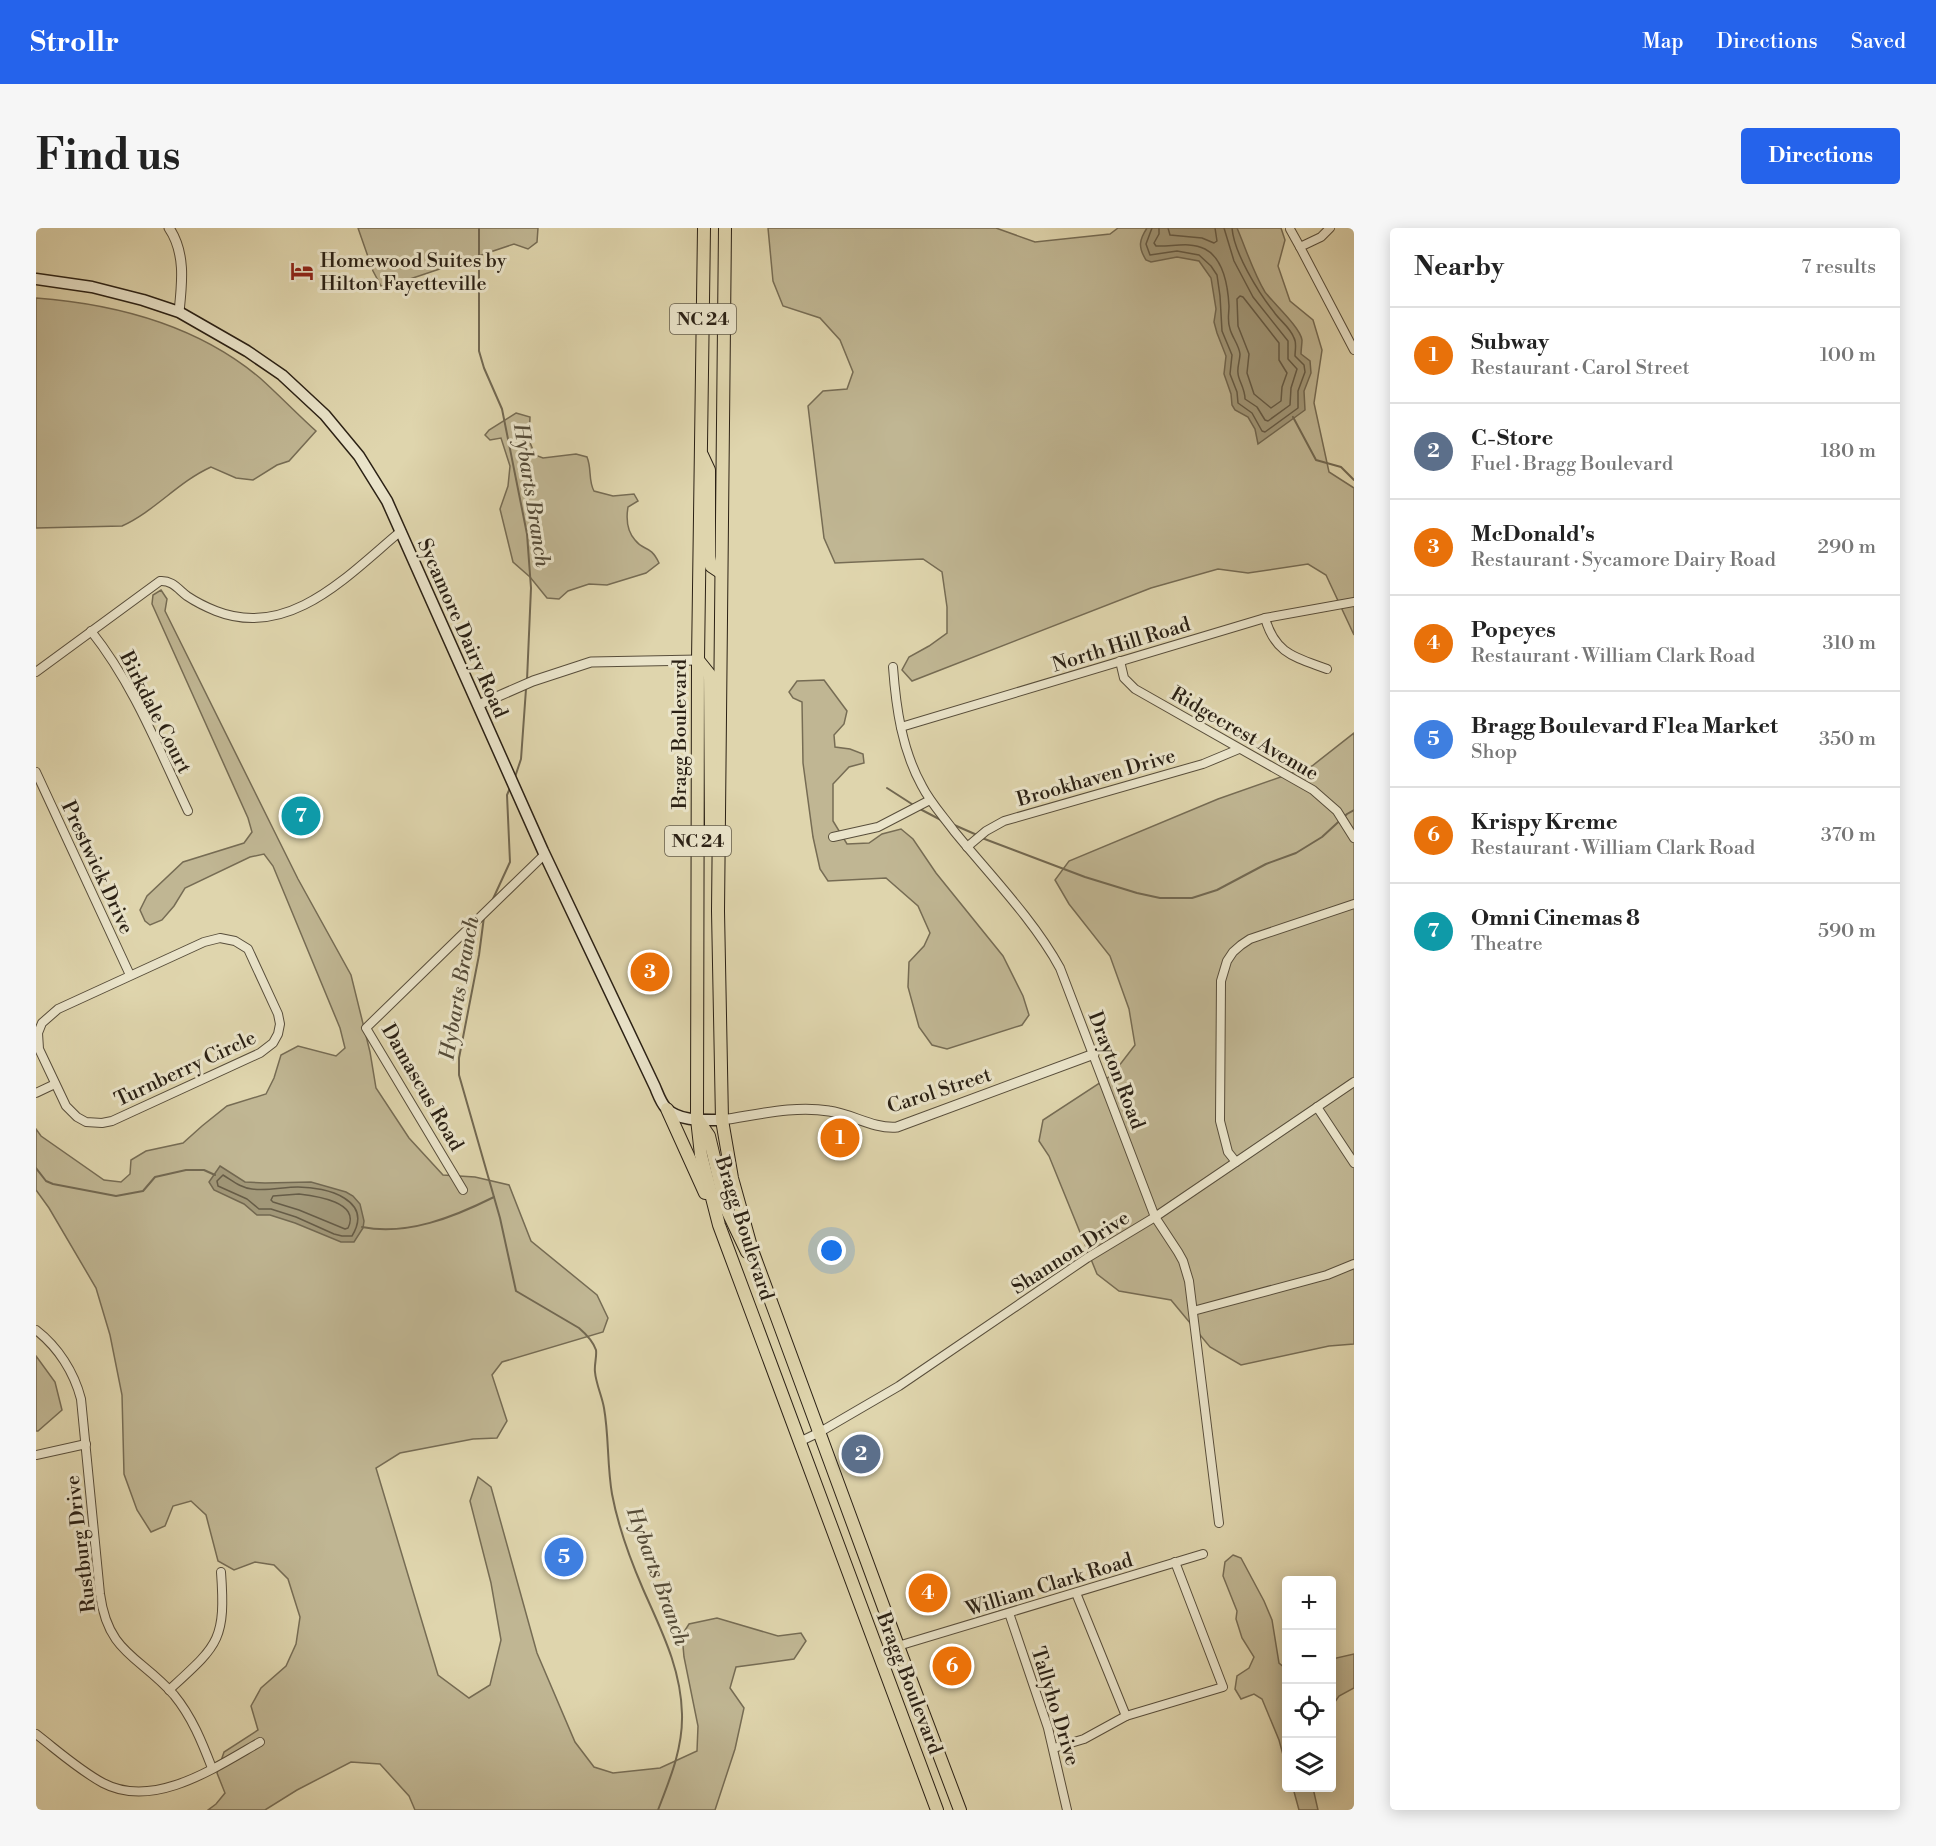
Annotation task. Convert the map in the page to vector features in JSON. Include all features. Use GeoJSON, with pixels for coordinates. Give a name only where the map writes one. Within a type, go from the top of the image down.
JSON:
{"type":"FeatureCollection","features":[{"type":"Feature","properties":{"kind":"main road","name":"Bragg Boulevard"},"geometry":{"type":"LineString","coordinates":[[704,228],[698,660],[698,1119],[701,1155],[719,1225],[937,1810]]}},
{"type":"Feature","properties":{"kind":"main road","name":"Bragg Boulevard"},"geometry":{"type":"LineString","coordinates":[[725,228],[718,911],[722,1120],[732,1178],[752,1250],[960,1810]]}},
{"type":"Feature","properties":{"kind":"main road","name":"Sycamore Dairy Road"},"geometry":{"type":"LineString","coordinates":[[36,279],[92,287],[179,312],[247,351],[282,375],[332,423],[358,456],[387,501],[544,855],[667,1109]]}},
{"type":"Feature","properties":{"kind":"main road"},"geometry":{"type":"LineString","coordinates":[[701,454],[709,470],[711,566],[720,572]]}},
{"type":"Feature","properties":{"kind":"main road"},"geometry":{"type":"LineString","coordinates":[[698,660],[710,675],[711,827],[719,843]]}},
{"type":"Feature","properties":{"kind":"main road"},"geometry":{"type":"LineString","coordinates":[[667,1109],[686,1118],[722,1120]]}},
{"type":"Feature","properties":{"kind":"main road"},"geometry":{"type":"LineString","coordinates":[[667,1109],[719,1225]]}},
{"type":"Feature","properties":{"kind":"main road"},"geometry":{"type":"LineString","coordinates":[[698,1119],[709,1136],[714,1150],[726,1208],[769,1297]]}},
{"type":"Feature","properties":{"kind":"street"},"geometry":{"type":"LineString","coordinates":[[169,228],[179,250],[182,269],[179,312]]}},
{"type":"Feature","properties":{"kind":"street"},"geometry":{"type":"LineString","coordinates":[[1300,247],[1321,237],[1330,228]]}},
{"type":"Feature","properties":{"kind":"street"},"geometry":{"type":"LineString","coordinates":[[1290,229],[1354,350]]}},
{"type":"Feature","properties":{"kind":"street"},"geometry":{"type":"LineString","coordinates":[[36,672],[160,581],[175,585],[215,611],[237,617],[268,616],[294,610],[322,595],[401,531]]}},
{"type":"Feature","properties":{"kind":"street","name":"North Hill Road"},"geometry":{"type":"LineString","coordinates":[[901,727],[1265,618],[1354,603]]}},
{"type":"Feature","properties":{"kind":"street"},"geometry":{"type":"LineString","coordinates":[[1265,618],[1280,648],[1288,654],[1327,669]]}},
{"type":"Feature","properties":{"kind":"street","name":"Birkdale Court"},"geometry":{"type":"LineString","coordinates":[[91,631],[128,684],[188,811]]}},
{"type":"Feature","properties":{"kind":"street"},"geometry":{"type":"LineString","coordinates":[[478,705],[531,682],[586,663],[698,660]]}},
{"type":"Feature","properties":{"kind":"street","name":"Ridgecrest Avenue"},"geometry":{"type":"LineString","coordinates":[[1120,661],[1124,678],[1131,686],[1313,790],[1337,811],[1354,838]]}},
{"type":"Feature","properties":{"kind":"street","name":"Drayton Road"},"geometry":{"type":"LineString","coordinates":[[893,667],[901,727],[913,767],[930,800],[1053,954],[1069,987],[1155,1217],[1183,1261],[1189,1281],[1219,1523]]}},
{"type":"Feature","properties":{"kind":"street","name":"Brookhaven Drive"},"geometry":{"type":"LineString","coordinates":[[967,847],[986,831],[1004,821],[1203,764],[1239,749]]}},
{"type":"Feature","properties":{"kind":"street","name":"Prestwick Drive"},"geometry":{"type":"LineString","coordinates":[[36,772],[130,975]]}},
{"type":"Feature","properties":{"kind":"street"},"geometry":{"type":"LineString","coordinates":[[833,837],[878,826],[930,800]]}},
{"type":"Feature","properties":{"kind":"street","name":"Damascus Road"},"geometry":{"type":"LineString","coordinates":[[463,1190],[366,1028],[544,855]]}},
{"type":"Feature","properties":{"kind":"street"},"geometry":{"type":"LineString","coordinates":[[1236,1162],[1228,1152],[1220,1121],[1221,981],[1227,961],[1233,952],[1250,939],[1354,904]]}},
{"type":"Feature","properties":{"kind":"street","name":"Turnberry Circle"},"geometry":{"type":"LineString","coordinates":[[225,938],[248,949],[278,1014],[280,1024],[273,1044],[260,1053],[107,1122],[91,1123],[77,1117],[66,1106],[55,1084],[38,1043],[38,1033],[42,1023],[58,1009],[209,940],[225,938]]}},
{"type":"Feature","properties":{"kind":"street","name":"Carol Street"},"geometry":{"type":"LineString","coordinates":[[722,1120],[814,1109],[845,1114],[881,1127],[897,1127],[1094,1054]]}},
{"type":"Feature","properties":{"kind":"street","name":"Shannon Drive"},"geometry":{"type":"LineString","coordinates":[[799,1442],[899,1386],[1087,1258],[1155,1217],[1354,1082]]}},
{"type":"Feature","properties":{"kind":"street"},"geometry":{"type":"LineString","coordinates":[[36,1093],[55,1084]]}},
{"type":"Feature","properties":{"kind":"street"},"geometry":{"type":"LineString","coordinates":[[1317,1107],[1354,1163]]}},
{"type":"Feature","properties":{"kind":"street"},"geometry":{"type":"LineString","coordinates":[[1193,1311],[1327,1275],[1354,1264]]}},
{"type":"Feature","properties":{"kind":"street","name":"Rustburg Drive"},"geometry":{"type":"LineString","coordinates":[[36,1330],[58,1352],[75,1379],[81,1399],[104,1615],[118,1643],[169,1690],[188,1714],[212,1768]]}},
{"type":"Feature","properties":{"kind":"street"},"geometry":{"type":"LineString","coordinates":[[36,1455],[86,1444]]}},
{"type":"Feature","properties":{"kind":"street"},"geometry":{"type":"LineString","coordinates":[[1054,1748],[1084,1739],[1126,1716],[1223,1687],[1175,1562],[1203,1554]]}},
{"type":"Feature","properties":{"kind":"street","name":"William Clark Road"},"geometry":{"type":"LineString","coordinates":[[898,1646],[1175,1562]]}},
{"type":"Feature","properties":{"kind":"street"},"geometry":{"type":"LineString","coordinates":[[169,1690],[208,1653],[219,1634],[223,1614],[221,1572]]}},
{"type":"Feature","properties":{"kind":"street"},"geometry":{"type":"LineString","coordinates":[[1076,1593],[1126,1716]]}},
{"type":"Feature","properties":{"kind":"street","name":"Tallyho Drive"},"geometry":{"type":"LineString","coordinates":[[1009,1613],[1054,1748],[1067,1810]]}},
{"type":"Feature","properties":{"kind":"street"},"geometry":{"type":"LineString","coordinates":[[36,1734],[103,1783],[123,1791],[144,1793],[165,1790],[260,1742]]}},
{"type":"Feature","properties":{"kind":"shaded area"},"geometry":{"type":"Polygon","coordinates":[[[358,228],[538,228],[537,242],[528,249],[514,244],[401,282],[381,286],[373,271],[358,228]]]}},
{"type":"Feature","properties":{"kind":"shaded area"},"geometry":{"type":"Polygon","coordinates":[[[768,228],[996,228],[1035,242],[1110,234],[1118,228],[1281,228],[1285,240],[1278,266],[1290,301],[1313,320],[1322,350],[1314,403],[1329,472],[1354,488],[1354,635],[1326,575],[1308,564],[1248,573],[1218,569],[1151,588],[912,681],[902,670],[909,657],[947,633],[947,607],[942,572],[923,559],[835,563],[824,538],[808,406],[823,391],[847,389],[853,372],[840,340],[820,318],[783,306],[773,281],[768,228]]]}},
{"type":"Feature","properties":{"kind":"shaded area"},"geometry":{"type":"Polygon","coordinates":[[[36,298],[125,312],[183,331],[210,344],[260,378],[316,431],[289,461],[277,465],[253,480],[236,478],[211,467],[188,480],[145,513],[122,526],[36,528],[36,298]]]}},
{"type":"Feature","properties":{"kind":"shaded area"},"geometry":{"type":"Polygon","coordinates":[[[516,413],[530,417],[529,440],[535,455],[543,458],[576,454],[587,457],[594,491],[613,496],[634,494],[638,501],[628,507],[629,529],[635,540],[653,553],[659,563],[646,573],[607,585],[589,584],[568,591],[559,599],[547,598],[530,577],[513,562],[500,509],[508,486],[510,466],[501,438],[490,440],[485,435],[516,413]]]}},
{"type":"Feature","properties":{"kind":"shaded area"},"geometry":{"type":"Polygon","coordinates":[[[161,590],[167,599],[165,611],[298,879],[351,975],[370,1052],[376,1088],[409,1138],[443,1175],[475,1177],[509,1185],[531,1241],[597,1295],[608,1318],[603,1332],[502,1362],[492,1375],[507,1421],[497,1438],[473,1439],[400,1453],[376,1468],[438,1675],[469,1698],[490,1685],[501,1640],[491,1583],[470,1501],[478,1477],[491,1487],[537,1653],[575,1742],[594,1767],[613,1773],[660,1768],[697,1751],[698,1726],[684,1657],[682,1635],[689,1624],[717,1618],[778,1636],[801,1633],[806,1641],[794,1659],[736,1667],[730,1688],[744,1708],[735,1749],[715,1810],[415,1810],[409,1796],[380,1764],[351,1762],[297,1790],[265,1810],[208,1810],[225,1793],[217,1773],[224,1752],[258,1730],[251,1706],[261,1688],[286,1666],[296,1644],[300,1617],[288,1579],[274,1565],[255,1562],[234,1570],[218,1561],[206,1515],[191,1501],[173,1506],[165,1526],[151,1532],[137,1510],[124,1474],[122,1395],[110,1335],[96,1288],[36,1190],[36,1129],[41,1136],[104,1180],[121,1182],[130,1174],[131,1160],[146,1151],[183,1143],[227,1106],[266,1094],[281,1055],[298,1046],[336,1056],[345,1048],[340,1028],[273,866],[264,854],[250,857],[185,888],[162,920],[150,925],[145,921],[140,910],[147,896],[183,862],[244,843],[252,832],[248,818],[152,604],[153,595],[161,590]]]}},
{"type":"Feature","properties":{"kind":"shaded area"},"geometry":{"type":"Polygon","coordinates":[[[824,680],[847,711],[844,724],[834,735],[835,747],[863,754],[864,763],[849,767],[833,784],[833,821],[847,844],[869,843],[882,834],[901,829],[913,839],[936,873],[1003,956],[1023,996],[1029,1015],[1022,1025],[947,1049],[932,1045],[919,1027],[908,987],[909,962],[924,946],[930,933],[918,906],[886,878],[828,881],[820,869],[813,837],[803,763],[802,702],[793,698],[789,692],[797,681],[824,680]]]}},
{"type":"Feature","properties":{"kind":"shaded area"},"geometry":{"type":"Polygon","coordinates":[[[1354,733],[1354,1344],[1329,1346],[1241,1365],[1210,1347],[1171,1300],[1119,1291],[1097,1274],[1049,1156],[1039,1141],[1043,1120],[1112,1075],[1135,1045],[1129,1009],[1110,956],[1069,904],[1055,880],[1069,861],[1218,799],[1312,766],[1354,733]]]}},
{"type":"Feature","properties":{"kind":"shaded area"},"geometry":{"type":"Polygon","coordinates":[[[36,1356],[55,1382],[62,1410],[38,1431],[36,1431],[36,1356]]]}},
{"type":"Feature","properties":{"kind":"shaded area"},"geometry":{"type":"Polygon","coordinates":[[[1233,1555],[1241,1558],[1272,1620],[1279,1663],[1282,1666],[1282,1751],[1262,1699],[1254,1694],[1241,1699],[1235,1689],[1237,1676],[1249,1668],[1254,1657],[1242,1638],[1236,1619],[1237,1611],[1223,1576],[1225,1562],[1233,1555]]]}},
{"type":"Feature","properties":{"kind":"shaded area"},"geometry":{"type":"Polygon","coordinates":[[[1354,1654],[1354,1688],[1339,1696],[1336,1700],[1336,1684],[1336,1658],[1354,1654]]]}},
{"type":"Feature","properties":{"kind":"shaded area"},"geometry":{"type":"Polygon","coordinates":[[[1294,1792],[1314,1792],[1318,1810],[1299,1810],[1294,1792]]]}},
{"type":"Feature","properties":{"kind":"water"},"geometry":{"type":"Polygon","coordinates":[[[1147,228],[1237,228],[1265,292],[1292,322],[1300,335],[1301,354],[1310,361],[1311,373],[1304,391],[1305,410],[1258,444],[1255,429],[1248,417],[1235,410],[1232,405],[1224,374],[1226,356],[1214,322],[1216,309],[1211,278],[1199,261],[1177,257],[1151,262],[1146,260],[1140,244],[1147,228]]]}},
{"type":"Feature","properties":{"kind":"water"},"geometry":{"type":"Polygon","coordinates":[[[220,1166],[245,1182],[311,1182],[346,1192],[360,1204],[364,1221],[363,1228],[354,1242],[341,1242],[295,1223],[270,1215],[257,1215],[244,1204],[214,1190],[209,1182],[220,1166]]]}},
{"type":"Feature","properties":{"kind":"waterway","name":"Hybarts Branch"},"geometry":{"type":"LineString","coordinates":[[479,228],[479,351],[502,409],[527,534],[531,588],[527,680]]}},
{"type":"Feature","properties":{"kind":"waterway"},"geometry":{"type":"LineString","coordinates":[[1293,417],[1316,460],[1341,467],[1354,480]]}},
{"type":"Feature","properties":{"kind":"waterway","name":"Hybarts Branch"},"geometry":{"type":"LineString","coordinates":[[515,777],[521,759],[526,689]]}},
{"type":"Feature","properties":{"kind":"waterway","name":"Hybarts Branch"},"geometry":{"type":"LineString","coordinates":[[492,901],[510,862],[507,795],[510,788]]}},
{"type":"Feature","properties":{"kind":"waterway"},"geometry":{"type":"LineString","coordinates":[[887,788],[915,806]]}},
{"type":"Feature","properties":{"kind":"waterway"},"geometry":{"type":"LineString","coordinates":[[920,809],[941,820]]}},
{"type":"Feature","properties":{"kind":"waterway"},"geometry":{"type":"LineString","coordinates":[[982,838],[1085,877],[1137,893],[1160,898],[1192,898],[1217,890],[1266,864],[1296,853],[1322,837],[1354,810]]}},
{"type":"Feature","properties":{"kind":"waterway"},"geometry":{"type":"LineString","coordinates":[[952,824],[977,835]]}},
{"type":"Feature","properties":{"kind":"waterway","name":"Hybarts Branch"},"geometry":{"type":"LineString","coordinates":[[484,917],[459,1058],[459,1075],[500,1218],[516,1291],[579,1328],[596,1350],[595,1372],[606,1419],[610,1483],[615,1506],[634,1566],[669,1650],[681,1697],[682,1727],[678,1751],[658,1810]]}},
{"type":"Feature","properties":{"kind":"waterway"},"geometry":{"type":"LineString","coordinates":[[36,1168],[46,1181],[53,1184],[116,1196],[143,1191],[155,1177],[186,1170],[204,1170],[215,1175]]}},
{"type":"Feature","properties":{"kind":"waterway"},"geometry":{"type":"LineString","coordinates":[[362,1227],[379,1229],[413,1227],[447,1218],[494,1197]]}},
{"type":"Feature","properties":{"kind":"place","name":"Homewood Suites by Hilton Fayetteville"},"geometry":{"type":"Point","coordinates":[302,271]}},
{"type":"Feature","properties":{"kind":"place","name":"Omni Cinemas 8"},"geometry":{"type":"Point","coordinates":[301,816]}},
{"type":"Feature","properties":{"kind":"place","name":"McDonald's"},"geometry":{"type":"Point","coordinates":[650,972]}},
{"type":"Feature","properties":{"kind":"place","name":"Subway"},"geometry":{"type":"Point","coordinates":[840,1138]}},
{"type":"Feature","properties":{"kind":"place","name":"C-Store"},"geometry":{"type":"Point","coordinates":[861,1454]}},
{"type":"Feature","properties":{"kind":"place","name":"Bragg Boulevard Flea Market"},"geometry":{"type":"Point","coordinates":[564,1557]}},
{"type":"Feature","properties":{"kind":"place","name":"Popeyes"},"geometry":{"type":"Point","coordinates":[928,1593]}},
{"type":"Feature","properties":{"kind":"place","name":"Krispy Kreme"},"geometry":{"type":"Point","coordinates":[952,1666]}}]}
